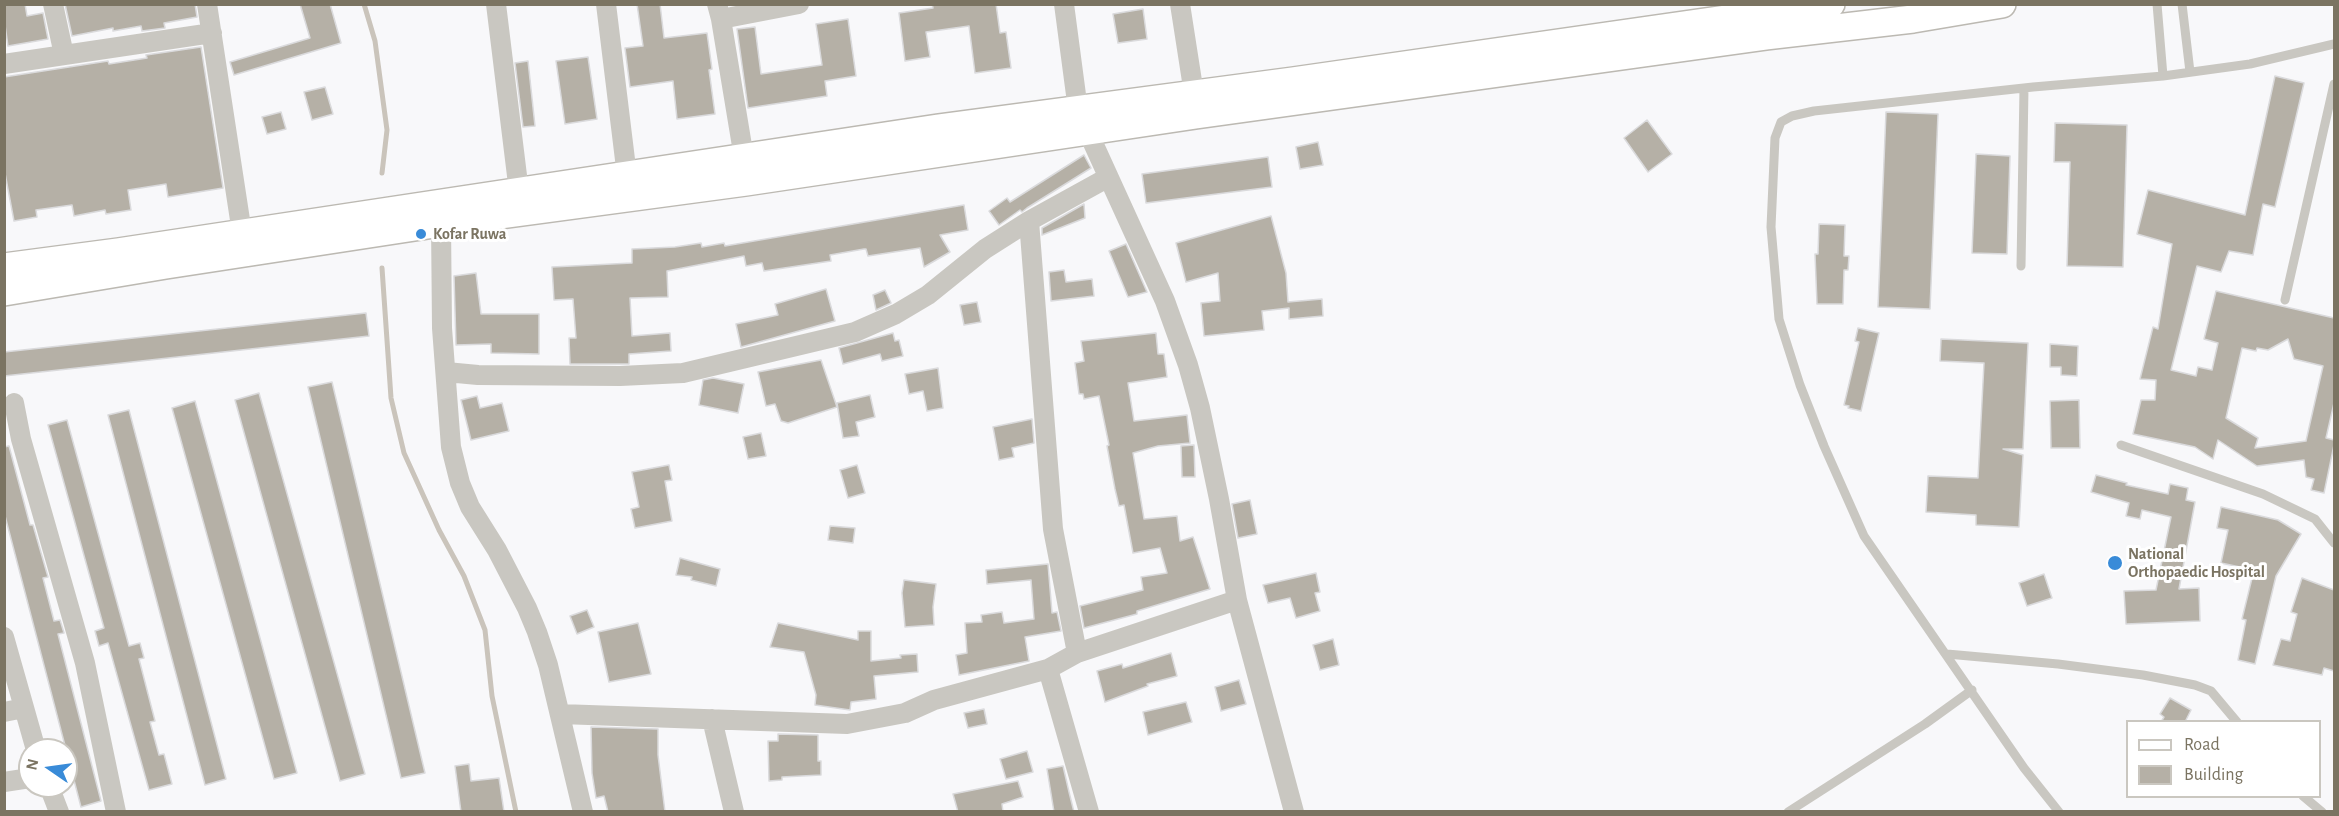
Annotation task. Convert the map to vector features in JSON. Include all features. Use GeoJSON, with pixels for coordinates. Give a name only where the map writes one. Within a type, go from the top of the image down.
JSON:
{"type":"FeatureCollection","features":[{"type":"Feature","properties":{"kind":"main road"},"geometry":{"type":"LineString","coordinates":[[4,267],[938,128],[1083,121],[1194,94],[1831,4]]}},
{"type":"Feature","properties":{"kind":"main road"},"geometry":{"type":"LineString","coordinates":[[4,292],[441,223],[746,182],[1083,121],[1913,19],[2002,4]]}},
{"type":"Feature","properties":{"kind":"street"},"geometry":{"type":"LineString","coordinates":[[53,4],[64,55]]}},
{"type":"Feature","properties":{"kind":"street"},"geometry":{"type":"LineString","coordinates":[[207,4],[242,233]]}},
{"type":"Feature","properties":{"kind":"street"},"geometry":{"type":"LineString","coordinates":[[496,4],[519,192]]}},
{"type":"Feature","properties":{"kind":"street"},"geometry":{"type":"LineString","coordinates":[[606,4],[627,176]]}},
{"type":"Feature","properties":{"kind":"street"},"geometry":{"type":"LineString","coordinates":[[744,158],[719,12],[799,4]]}},
{"type":"Feature","properties":{"kind":"street"},"geometry":{"type":"LineString","coordinates":[[1064,4],[1083,121],[1160,291],[1188,365],[1220,499],[1237,600],[1294,812]]}},
{"type":"Feature","properties":{"kind":"street"},"geometry":{"type":"LineString","coordinates":[[1180,4],[1194,94]]}},
{"type":"Feature","properties":{"kind":"street"},"geometry":{"type":"LineString","coordinates":[[4,64],[212,33]]}},
{"type":"Feature","properties":{"kind":"street"},"geometry":{"type":"LineString","coordinates":[[446,372],[478,375],[620,376],[682,373],[855,332],[896,315],[927,295],[985,249],[1029,221],[1107,178]]}},
{"type":"Feature","properties":{"kind":"street"},"geometry":{"type":"LineString","coordinates":[[1029,221],[1053,529],[1077,653]]}},
{"type":"Feature","properties":{"kind":"street"},"geometry":{"type":"LineString","coordinates":[[441,223],[442,328],[451,447],[460,483],[470,507],[497,550],[527,608],[548,665],[583,812]]}},
{"type":"Feature","properties":{"kind":"street"},"geometry":{"type":"LineString","coordinates":[[14,403],[21,439],[85,663],[116,812]]}},
{"type":"Feature","properties":{"kind":"street"},"geometry":{"type":"LineString","coordinates":[[560,714],[847,724],[904,713],[934,700],[1048,669],[1077,653],[1237,600]]}},
{"type":"Feature","properties":{"kind":"street"},"geometry":{"type":"LineString","coordinates":[[4,637],[33,738]]}},
{"type":"Feature","properties":{"kind":"street"},"geometry":{"type":"LineString","coordinates":[[1048,669],[1089,812]]}},
{"type":"Feature","properties":{"kind":"street"},"geometry":{"type":"LineString","coordinates":[[4,712],[24,708]]}},
{"type":"Feature","properties":{"kind":"street"},"geometry":{"type":"LineString","coordinates":[[712,719],[734,812]]}},
{"type":"Feature","properties":{"kind":"lane"},"geometry":{"type":"LineString","coordinates":[[2157,4],[2163,76]]}},
{"type":"Feature","properties":{"kind":"lane"},"geometry":{"type":"LineString","coordinates":[[2182,4],[2190,72]]}},
{"type":"Feature","properties":{"kind":"lane"},"geometry":{"type":"LineString","coordinates":[[2059,812],[2025,768],[1864,536],[1824,446],[1800,385],[1779,319],[1771,227],[1775,138],[1781,122],[1792,116],[1814,111],[2024,88],[2163,76],[2250,64],[2334,44]]}},
{"type":"Feature","properties":{"kind":"lane"},"geometry":{"type":"LineString","coordinates":[[2285,300],[2334,84]]}},
{"type":"Feature","properties":{"kind":"lane"},"geometry":{"type":"LineString","coordinates":[[2020,266],[2024,88]]}},
{"type":"Feature","properties":{"kind":"lane"},"geometry":{"type":"LineString","coordinates":[[2121,445],[2274,499],[2315,519],[2334,543]]}},
{"type":"Feature","properties":{"kind":"lane"},"geometry":{"type":"LineString","coordinates":[[1947,654],[2058,664],[2143,675],[2195,685],[2211,691],[2235,720]]}},
{"type":"Feature","properties":{"kind":"lane"},"geometry":{"type":"LineString","coordinates":[[1788,812],[1925,724],[1972,690]]}},
{"type":"Feature","properties":{"kind":"lane"},"geometry":{"type":"LineString","coordinates":[[2305,798],[2322,812]]}},
{"type":"Feature","properties":{"kind":"building"},"geometry":{"type":"Polygon","coordinates":[[[5,4],[25,4],[27,16],[43,13],[48,39],[8,46],[5,4]]]}},
{"type":"Feature","properties":{"kind":"building"},"geometry":{"type":"Polygon","coordinates":[[[65,4],[195,4],[197,17],[164,23],[165,28],[142,31],[141,26],[113,31],[113,28],[72,36],[65,4]]]}},
{"type":"Feature","properties":{"kind":"building"},"geometry":{"type":"Polygon","coordinates":[[[300,4],[330,4],[341,43],[234,75],[230,62],[310,38],[300,4]]]}},
{"type":"Feature","properties":{"kind":"building"},"geometry":{"type":"Polygon","coordinates":[[[637,4],[660,4],[664,38],[707,33],[715,114],[677,119],[673,81],[630,87],[625,48],[643,46],[637,4]]]}},
{"type":"Feature","properties":{"kind":"building"},"geometry":{"type":"Polygon","coordinates":[[[932,4],[996,4],[1000,33],[1006,32],[1011,68],[975,73],[969,26],[926,32],[930,57],[905,61],[899,13],[933,8],[932,4]]]}},
{"type":"Feature","properties":{"kind":"building"},"geometry":{"type":"Polygon","coordinates":[[[1143,9],[1147,39],[1118,43],[1113,14],[1143,9]]]}},
{"type":"Feature","properties":{"kind":"building"},"geometry":{"type":"Polygon","coordinates":[[[848,19],[856,76],[825,81],[827,96],[748,108],[737,29],[755,27],[761,74],[822,65],[816,24],[848,19]]]}},
{"type":"Feature","properties":{"kind":"building"},"geometry":{"type":"Polygon","coordinates":[[[201,47],[223,188],[168,197],[166,184],[128,190],[131,210],[106,214],[105,210],[74,216],[72,205],[36,210],[37,217],[14,221],[4,168],[4,77],[108,61],[109,64],[147,58],[146,55],[201,47]]]}},
{"type":"Feature","properties":{"kind":"building"},"geometry":{"type":"Polygon","coordinates":[[[588,57],[597,119],[565,124],[556,61],[588,57]]]}},
{"type":"Feature","properties":{"kind":"building"},"geometry":{"type":"Polygon","coordinates":[[[528,61],[535,126],[523,127],[515,63],[528,61]]]}},
{"type":"Feature","properties":{"kind":"building"},"geometry":{"type":"Polygon","coordinates":[[[2275,76],[2304,83],[2275,207],[2263,204],[2253,255],[2229,251],[2221,272],[2197,266],[2171,370],[2196,376],[2198,367],[2212,370],[2218,343],[2204,339],[2216,291],[2334,318],[2334,403],[2326,438],[2334,440],[2334,445],[2324,493],[2311,490],[2314,479],[2306,477],[2304,460],[2257,466],[2218,440],[2213,459],[2195,447],[2133,434],[2141,400],[2155,400],[2156,380],[2140,379],[2153,327],[2158,329],[2172,244],[2137,234],[2148,190],[2245,215],[2275,76]],[[2288,339],[2268,350],[2257,348],[2256,351],[2242,348],[2226,418],[2258,438],[2255,448],[2306,441],[2323,366],[2294,359],[2288,339]]]}},
{"type":"Feature","properties":{"kind":"building"},"geometry":{"type":"Polygon","coordinates":[[[325,87],[333,114],[312,120],[304,92],[325,87]]]}},
{"type":"Feature","properties":{"kind":"building"},"geometry":{"type":"Polygon","coordinates":[[[281,112],[286,129],[267,134],[262,117],[281,112]]]}},
{"type":"Feature","properties":{"kind":"building"},"geometry":{"type":"Polygon","coordinates":[[[1886,112],[1938,114],[1930,309],[1878,307],[1886,112]]]}},
{"type":"Feature","properties":{"kind":"building"},"geometry":{"type":"Polygon","coordinates":[[[1647,120],[1672,154],[1648,172],[1624,138],[1647,120]]]}},
{"type":"Feature","properties":{"kind":"building"},"geometry":{"type":"Polygon","coordinates":[[[2055,123],[2127,125],[2123,267],[2067,266],[2070,162],[2054,162],[2055,123]]]}},
{"type":"Feature","properties":{"kind":"building"},"geometry":{"type":"Polygon","coordinates":[[[1318,142],[1323,165],[1300,169],[1296,147],[1318,142]]]}},
{"type":"Feature","properties":{"kind":"building"},"geometry":{"type":"Polygon","coordinates":[[[1976,154],[2010,156],[2007,254],[1972,253],[1976,154]]]}},
{"type":"Feature","properties":{"kind":"building"},"geometry":{"type":"Polygon","coordinates":[[[1084,155],[1091,168],[1022,212],[1020,210],[999,225],[989,211],[1007,198],[1010,202],[1084,155]]]}},
{"type":"Feature","properties":{"kind":"building"},"geometry":{"type":"Polygon","coordinates":[[[1268,157],[1272,187],[1146,203],[1142,174],[1268,157]]]}},
{"type":"Feature","properties":{"kind":"building"},"geometry":{"type":"Polygon","coordinates":[[[1084,204],[1085,218],[1042,235],[1042,228],[1084,204]]]}},
{"type":"Feature","properties":{"kind":"building"},"geometry":{"type":"Polygon","coordinates":[[[964,205],[968,230],[940,235],[950,252],[924,267],[920,248],[868,256],[864,249],[830,255],[831,261],[764,271],[762,263],[746,266],[744,256],[667,271],[668,297],[630,298],[632,336],[670,333],[671,351],[629,354],[629,364],[570,364],[569,338],[576,338],[573,299],[554,300],[552,267],[632,263],[632,249],[701,243],[702,247],[724,243],[725,246],[964,205]]]}},
{"type":"Feature","properties":{"kind":"building"},"geometry":{"type":"Polygon","coordinates":[[[1271,216],[1286,273],[1288,302],[1322,299],[1323,316],[1289,319],[1289,308],[1262,311],[1264,330],[1204,336],[1201,303],[1220,301],[1218,273],[1186,282],[1176,243],[1271,216]]]}},
{"type":"Feature","properties":{"kind":"building"},"geometry":{"type":"Polygon","coordinates":[[[1819,224],[1845,225],[1844,256],[1849,256],[1848,270],[1844,270],[1843,304],[1817,304],[1815,254],[1818,254],[1819,224]]]}},
{"type":"Feature","properties":{"kind":"building"},"geometry":{"type":"Polygon","coordinates":[[[1126,244],[1147,292],[1128,297],[1109,251],[1126,244]]]}},
{"type":"Feature","properties":{"kind":"building"},"geometry":{"type":"Polygon","coordinates":[[[1064,270],[1066,282],[1092,279],[1094,296],[1051,301],[1049,272],[1064,270]]]}},
{"type":"Feature","properties":{"kind":"building"},"geometry":{"type":"Polygon","coordinates":[[[476,273],[481,314],[539,314],[539,354],[491,353],[491,344],[456,345],[454,276],[476,273]]]}},
{"type":"Feature","properties":{"kind":"building"},"geometry":{"type":"Polygon","coordinates":[[[826,289],[835,321],[741,347],[736,324],[778,315],[775,304],[826,289]]]}},
{"type":"Feature","properties":{"kind":"building"},"geometry":{"type":"Polygon","coordinates":[[[885,290],[891,303],[876,310],[873,295],[885,290]]]}},
{"type":"Feature","properties":{"kind":"building"},"geometry":{"type":"Polygon","coordinates":[[[977,302],[981,322],[964,325],[960,305],[977,302]]]}},
{"type":"Feature","properties":{"kind":"building"},"geometry":{"type":"Polygon","coordinates":[[[366,313],[369,336],[4,376],[4,352],[366,313]]]}},
{"type":"Feature","properties":{"kind":"building"},"geometry":{"type":"Polygon","coordinates":[[[1858,328],[1879,333],[1861,411],[1844,405],[1859,342],[1855,341],[1858,328]]]}},
{"type":"Feature","properties":{"kind":"building"},"geometry":{"type":"Polygon","coordinates":[[[893,333],[895,341],[899,340],[903,356],[882,361],[880,354],[843,364],[839,348],[893,333]]]}},
{"type":"Feature","properties":{"kind":"building"},"geometry":{"type":"Polygon","coordinates":[[[1156,333],[1158,354],[1164,354],[1167,377],[1128,383],[1134,421],[1187,415],[1190,443],[1158,446],[1133,453],[1144,519],[1177,516],[1180,541],[1193,537],[1210,589],[1137,611],[1137,614],[1084,628],[1080,606],[1143,590],[1141,577],[1167,573],[1160,548],[1133,553],[1124,505],[1119,506],[1115,489],[1099,396],[1084,399],[1083,394],[1079,394],[1075,363],[1084,361],[1081,341],[1156,333]]]}},
{"type":"Feature","properties":{"kind":"building"},"geometry":{"type":"Polygon","coordinates":[[[1941,339],[2028,343],[2023,449],[2003,449],[2023,455],[2019,527],[1976,525],[1976,515],[1926,512],[1928,476],[1978,478],[1984,363],[1940,361],[1941,339]]]}},
{"type":"Feature","properties":{"kind":"building"},"geometry":{"type":"Polygon","coordinates":[[[2050,344],[2078,346],[2077,376],[2061,375],[2061,367],[2050,367],[2050,344]]]}},
{"type":"Feature","properties":{"kind":"building"},"geometry":{"type":"Polygon","coordinates":[[[821,360],[837,407],[788,423],[781,421],[775,404],[766,406],[758,372],[821,360]]]}},
{"type":"Feature","properties":{"kind":"building"},"geometry":{"type":"Polygon","coordinates":[[[938,368],[943,408],[927,411],[923,391],[909,394],[905,374],[938,368]]]}},
{"type":"Feature","properties":{"kind":"building"},"geometry":{"type":"Polygon","coordinates":[[[713,378],[744,384],[738,413],[699,405],[703,380],[713,378]]]}},
{"type":"Feature","properties":{"kind":"building"},"geometry":{"type":"Polygon","coordinates":[[[332,382],[425,773],[401,778],[308,387],[332,382]]]}},
{"type":"Feature","properties":{"kind":"building"},"geometry":{"type":"Polygon","coordinates":[[[259,393],[365,774],[340,781],[235,400],[259,393]]]}},
{"type":"Feature","properties":{"kind":"building"},"geometry":{"type":"Polygon","coordinates":[[[870,395],[875,417],[856,422],[859,436],[843,438],[837,403],[870,395]]]}},
{"type":"Feature","properties":{"kind":"building"},"geometry":{"type":"Polygon","coordinates":[[[477,396],[480,408],[502,403],[509,431],[471,440],[461,400],[477,396]]]}},
{"type":"Feature","properties":{"kind":"building"},"geometry":{"type":"Polygon","coordinates":[[[2079,400],[2080,448],[2051,448],[2050,401],[2079,400]]]}},
{"type":"Feature","properties":{"kind":"building"},"geometry":{"type":"Polygon","coordinates":[[[195,401],[297,773],[274,779],[172,408],[195,401]]]}},
{"type":"Feature","properties":{"kind":"building"},"geometry":{"type":"Polygon","coordinates":[[[129,410],[226,779],[205,785],[108,415],[129,410]]]}},
{"type":"Feature","properties":{"kind":"building"},"geometry":{"type":"Polygon","coordinates":[[[1032,419],[1034,443],[1012,448],[1014,457],[999,460],[993,427],[1032,419]]]}},
{"type":"Feature","properties":{"kind":"building"},"geometry":{"type":"Polygon","coordinates":[[[67,420],[129,646],[140,643],[144,658],[139,659],[155,721],[150,722],[159,755],[164,754],[172,784],[149,790],[108,643],[99,646],[95,631],[104,628],[48,425],[67,420]]]}},
{"type":"Feature","properties":{"kind":"building"},"geometry":{"type":"Polygon","coordinates":[[[761,433],[766,456],[748,459],[743,437],[761,433]]]}},
{"type":"Feature","properties":{"kind":"building"},"geometry":{"type":"Polygon","coordinates":[[[1194,445],[1195,477],[1182,477],[1181,446],[1194,445]]]}},
{"type":"Feature","properties":{"kind":"building"},"geometry":{"type":"Polygon","coordinates":[[[9,446],[30,525],[33,525],[48,577],[43,578],[54,621],[60,620],[64,633],[58,634],[101,801],[81,807],[78,796],[78,738],[63,738],[4,512],[4,447],[9,446]]]}},
{"type":"Feature","properties":{"kind":"building"},"geometry":{"type":"Polygon","coordinates":[[[669,465],[672,480],[665,481],[672,521],[635,528],[631,509],[639,507],[632,472],[669,465]]]}},
{"type":"Feature","properties":{"kind":"building"},"geometry":{"type":"Polygon","coordinates":[[[857,465],[865,493],[848,498],[840,470],[857,465]]]}},
{"type":"Feature","properties":{"kind":"building"},"geometry":{"type":"Polygon","coordinates":[[[2096,475],[2127,483],[2126,485],[2168,494],[2170,484],[2188,488],[2186,500],[2195,502],[2179,589],[2199,588],[2200,621],[2126,624],[2124,591],[2156,590],[2171,517],[2142,510],[2140,519],[2126,516],[2129,503],[2091,492],[2096,475]]]}},
{"type":"Feature","properties":{"kind":"building"},"geometry":{"type":"Polygon","coordinates":[[[1250,500],[1257,534],[1238,538],[1232,504],[1250,500]]]}},
{"type":"Feature","properties":{"kind":"building"},"geometry":{"type":"Polygon","coordinates":[[[2221,507],[2278,520],[2301,534],[2276,576],[2255,664],[2238,660],[2246,620],[2242,619],[2254,570],[2221,563],[2228,530],[2217,528],[2221,507]]]}},
{"type":"Feature","properties":{"kind":"building"},"geometry":{"type":"Polygon","coordinates":[[[830,526],[855,528],[853,543],[828,540],[830,526]]]}},
{"type":"Feature","properties":{"kind":"building"},"geometry":{"type":"Polygon","coordinates":[[[680,558],[720,569],[716,586],[691,580],[692,577],[676,575],[680,558]]]}},
{"type":"Feature","properties":{"kind":"building"},"geometry":{"type":"Polygon","coordinates":[[[1048,564],[1052,613],[1057,612],[1061,631],[1025,637],[1029,661],[959,675],[956,655],[967,653],[965,623],[982,622],[981,615],[1002,612],[1004,623],[1034,619],[1031,580],[987,584],[986,570],[1048,564]]]}},
{"type":"Feature","properties":{"kind":"building"},"geometry":{"type":"Polygon","coordinates":[[[1316,573],[1320,592],[1315,593],[1320,611],[1296,618],[1290,598],[1268,603],[1263,585],[1316,573]]]}},
{"type":"Feature","properties":{"kind":"building"},"geometry":{"type":"Polygon","coordinates":[[[2044,574],[2052,598],[2027,606],[2019,583],[2044,574]]]}},
{"type":"Feature","properties":{"kind":"building"},"geometry":{"type":"Polygon","coordinates":[[[2302,578],[2334,590],[2334,671],[2324,668],[2322,675],[2273,665],[2281,639],[2290,641],[2297,614],[2291,612],[2302,578]]]}},
{"type":"Feature","properties":{"kind":"building"},"geometry":{"type":"Polygon","coordinates":[[[904,580],[936,584],[933,607],[934,625],[905,627],[902,593],[904,580]]]}},
{"type":"Feature","properties":{"kind":"building"},"geometry":{"type":"Polygon","coordinates":[[[587,610],[594,627],[577,634],[570,616],[587,610]]]}},
{"type":"Feature","properties":{"kind":"building"},"geometry":{"type":"Polygon","coordinates":[[[638,623],[651,674],[609,682],[598,632],[638,623]]]}},
{"type":"Feature","properties":{"kind":"building"},"geometry":{"type":"Polygon","coordinates":[[[778,623],[858,640],[858,631],[871,631],[871,661],[917,654],[918,672],[874,676],[876,699],[851,702],[850,710],[815,705],[816,695],[804,652],[770,647],[778,623]]]}},
{"type":"Feature","properties":{"kind":"building"},"geometry":{"type":"Polygon","coordinates":[[[1333,639],[1339,665],[1320,670],[1313,645],[1333,639]]]}},
{"type":"Feature","properties":{"kind":"building"},"geometry":{"type":"Polygon","coordinates":[[[1171,653],[1177,676],[1147,684],[1148,686],[1105,702],[1097,671],[1122,664],[1123,668],[1171,653]]]}},
{"type":"Feature","properties":{"kind":"building"},"geometry":{"type":"Polygon","coordinates":[[[1239,680],[1246,704],[1221,711],[1215,687],[1239,680]]]}},
{"type":"Feature","properties":{"kind":"building"},"geometry":{"type":"Polygon","coordinates":[[[2170,698],[2191,710],[2186,720],[2162,720],[2164,717],[2160,714],[2170,698]]]}},
{"type":"Feature","properties":{"kind":"building"},"geometry":{"type":"Polygon","coordinates":[[[1186,702],[1192,722],[1148,735],[1143,712],[1186,702]]]}},
{"type":"Feature","properties":{"kind":"building"},"geometry":{"type":"Polygon","coordinates":[[[984,709],[987,724],[968,728],[964,713],[984,709]]]}},
{"type":"Feature","properties":{"kind":"building"},"geometry":{"type":"Polygon","coordinates":[[[591,727],[658,729],[658,755],[665,812],[608,812],[604,796],[596,798],[592,773],[591,727]]]}},
{"type":"Feature","properties":{"kind":"building"},"geometry":{"type":"Polygon","coordinates":[[[778,734],[818,735],[818,761],[821,761],[821,775],[782,777],[782,780],[769,781],[768,741],[778,741],[778,734]]]}},
{"type":"Feature","properties":{"kind":"building"},"geometry":{"type":"Polygon","coordinates":[[[1027,751],[1033,772],[1006,779],[1000,759],[1027,751]]]}},
{"type":"Feature","properties":{"kind":"building"},"geometry":{"type":"Polygon","coordinates":[[[469,764],[471,781],[499,778],[504,812],[461,812],[455,766],[469,764]]]}},
{"type":"Feature","properties":{"kind":"building"},"geometry":{"type":"Polygon","coordinates":[[[1063,766],[1074,812],[1054,812],[1047,769],[1063,766]]]}},
{"type":"Feature","properties":{"kind":"building"},"geometry":{"type":"Polygon","coordinates":[[[1018,781],[1023,797],[1002,804],[1003,812],[958,812],[953,794],[1018,781]]]}},
{"type":"Feature","properties":{"kind":"waterway"},"geometry":{"type":"LineString","coordinates":[[364,4],[375,41],[387,130],[382,173]]}},
{"type":"Feature","properties":{"kind":"waterway"},"geometry":{"type":"LineString","coordinates":[[382,268],[391,398],[404,453],[439,530],[464,576],[485,630],[492,696],[516,812]]}},
{"type":"Feature","properties":{"kind":"place","name":"Kofar Ruwa"},"geometry":{"type":"Point","coordinates":[421,234]}},
{"type":"Feature","properties":{"kind":"place","name":"National Orthopaedic Hospital"},"geometry":{"type":"Point","coordinates":[2115,563]}}]}
